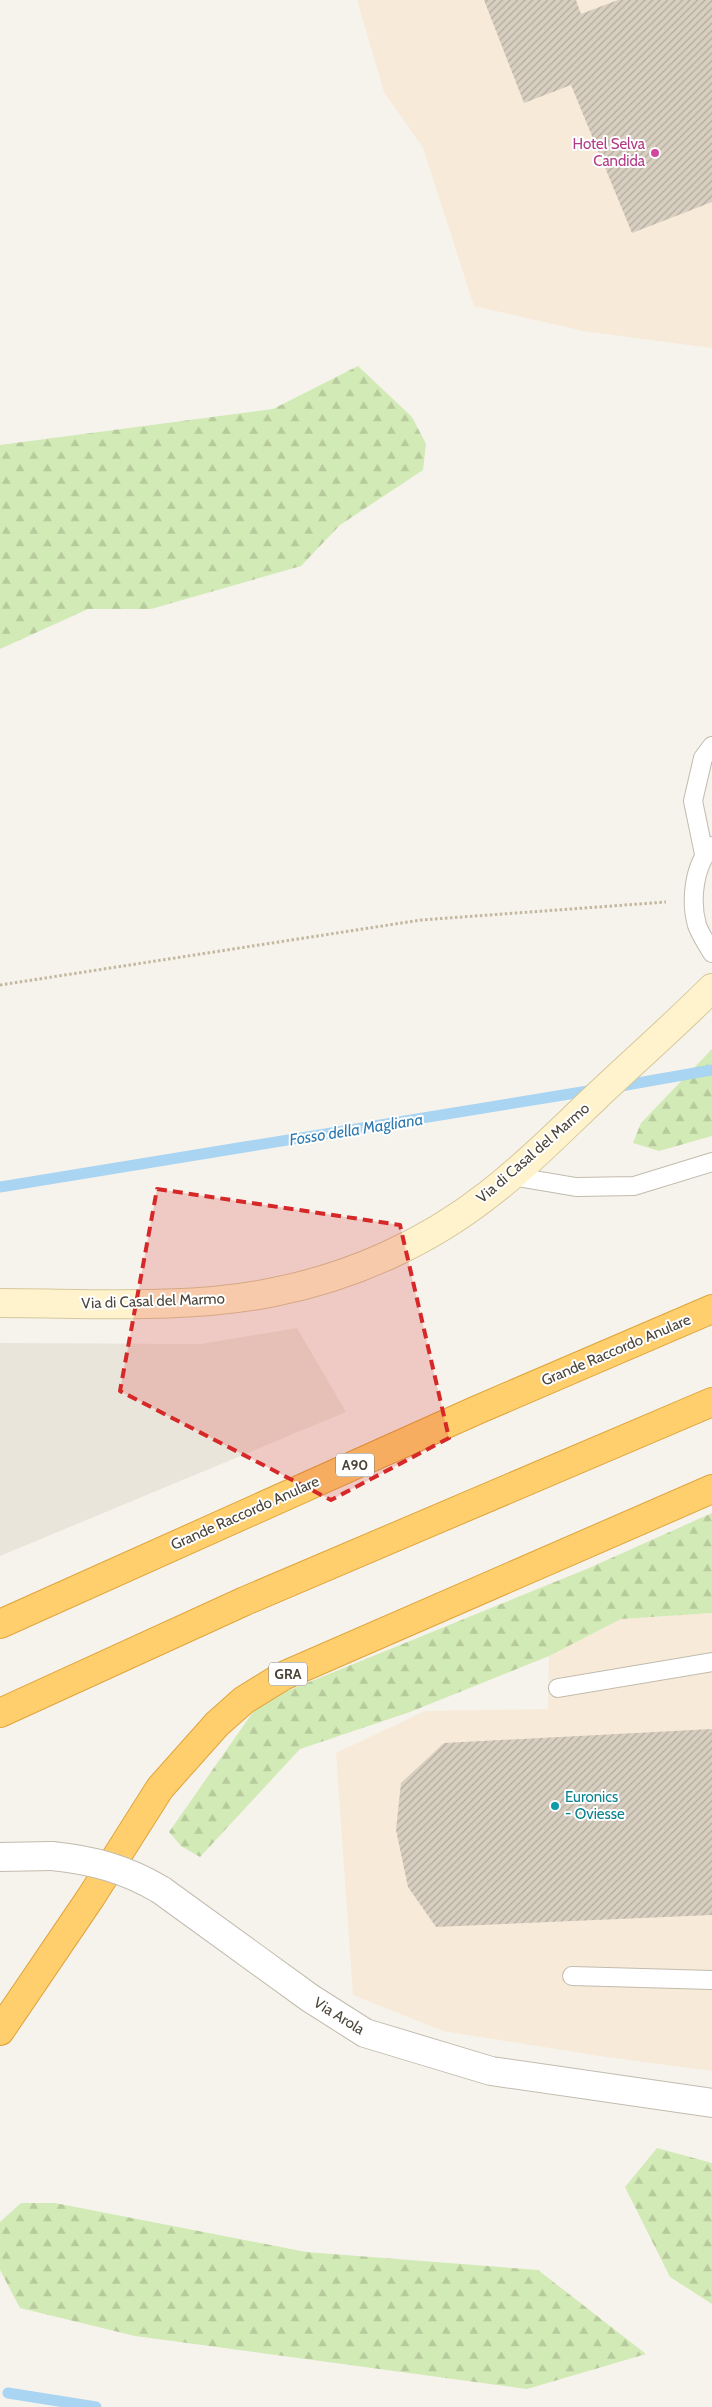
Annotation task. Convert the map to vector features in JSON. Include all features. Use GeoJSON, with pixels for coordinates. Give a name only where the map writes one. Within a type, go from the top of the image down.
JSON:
{"type":"FeatureCollection","features":[{"type":"Feature","properties":{"kind":"highway","name":"Grande Raccordo Anulare"},"geometry":{"type":"LineString","coordinates":[[0,1624],[450,1422],[712,1309]]}},
{"type":"Feature","properties":{"kind":"highway"},"geometry":{"type":"LineString","coordinates":[[0,1713],[245,1601],[712,1402]]}},
{"type":"Feature","properties":{"kind":"highway","name":"GRA"},"geometry":{"type":"LineString","coordinates":[[0,2030],[91,1897],[160,1788],[211,1729],[244,1700],[283,1676],[712,1489]]}},
{"type":"Feature","properties":{"kind":"main road","name":"Via di Casal del Marmo"},"geometry":{"type":"LineString","coordinates":[[0,1303],[183,1302],[219,1300],[275,1292],[331,1276],[399,1250],[475,1205],[511,1176],[708,992]]}},
{"type":"Feature","properties":{"kind":"street","name":"Via Arola"},"geometry":{"type":"LineString","coordinates":[[0,1857],[52,1856],[103,1864],[137,1877],[161,1890],[310,1998],[365,2033],[491,2071],[712,2103]]}},
{"type":"Feature","properties":{"kind":"lane"},"geometry":{"type":"LineString","coordinates":[[712,746],[703,758],[694,801],[708,850],[697,875],[694,900],[697,925],[712,953]]}},
{"type":"Feature","properties":{"kind":"lane"},"geometry":{"type":"LineString","coordinates":[[511,1176],[576,1188],[634,1186],[712,1162]]}},
{"type":"Feature","properties":{"kind":"lane"},"geometry":{"type":"LineString","coordinates":[[558,1688],[712,1662]]}},
{"type":"Feature","properties":{"kind":"lane"},"geometry":{"type":"LineString","coordinates":[[572,1976],[712,1980]]}},
{"type":"Feature","properties":{"kind":"path"},"geometry":{"type":"LineString","coordinates":[[0,985],[421,920],[694,900]]}},
{"type":"Feature","properties":{"kind":"highlighted area"},"geometry":{"type":"Polygon","coordinates":[[[157,1189],[400,1225],[449,1438],[331,1500],[120,1391],[157,1189]]]}},
{"type":"Feature","properties":{"kind":"shaded area"},"geometry":{"type":"Polygon","coordinates":[[[357,0],[712,0],[712,348],[583,331],[474,306],[423,148],[384,92],[357,0]]]}},
{"type":"Feature","properties":{"kind":"shaded area"},"geometry":{"type":"Polygon","coordinates":[[[297,1328],[346,1412],[0,1556],[0,1343],[201,1344],[297,1328]]]}},
{"type":"Feature","properties":{"kind":"shaded area"},"geometry":{"type":"Polygon","coordinates":[[[712,1613],[712,2071],[606,2057],[443,2031],[353,1995],[336,1753],[425,1711],[548,1709],[549,1656],[621,1619],[712,1613]]]}},
{"type":"Feature","properties":{"kind":"green space"},"geometry":{"type":"Polygon","coordinates":[[[358,366],[412,417],[426,444],[423,470],[340,525],[301,566],[151,609],[88,609],[0,649],[0,445],[273,409],[358,366]]]}},
{"type":"Feature","properties":{"kind":"green space"},"geometry":{"type":"Polygon","coordinates":[[[712,1049],[712,1136],[659,1151],[633,1143],[641,1123],[712,1049]]]}},
{"type":"Feature","properties":{"kind":"green space"},"geometry":{"type":"Polygon","coordinates":[[[712,1513],[712,1613],[621,1619],[549,1656],[410,1712],[300,1749],[200,1857],[181,1846],[169,1832],[260,1702],[589,1568],[712,1513]]]}},
{"type":"Feature","properties":{"kind":"green space"},"geometry":{"type":"Polygon","coordinates":[[[657,2148],[712,2163],[712,2304],[670,2277],[625,2187],[657,2148]]]}},
{"type":"Feature","properties":{"kind":"green space"},"geometry":{"type":"Polygon","coordinates":[[[21,2203],[55,2203],[306,2252],[538,2270],[646,2354],[527,2389],[135,2336],[20,2308],[0,2270],[0,2222],[21,2203]]]}},
{"type":"Feature","properties":{"kind":"building","name":"Hotel Selva Candida"},"geometry":{"type":"Polygon","coordinates":[[[484,0],[576,0],[581,14],[618,0],[712,0],[712,202],[632,233],[571,85],[524,103],[484,0]]]}},
{"type":"Feature","properties":{"kind":"building","name":"Euronics - Oviesse"},"geometry":{"type":"Polygon","coordinates":[[[712,1729],[712,1915],[436,1927],[408,1887],[396,1830],[401,1783],[444,1743],[712,1729]]]}},
{"type":"Feature","properties":{"kind":"waterway","name":"Fosso della Magliana"},"geometry":{"type":"LineString","coordinates":[[615,1087],[712,1070]]}},
{"type":"Feature","properties":{"kind":"waterway","name":"Fosso della Magliana"},"geometry":{"type":"LineString","coordinates":[[0,1187],[594,1090]]}},
{"type":"Feature","properties":{"kind":"waterway"},"geometry":{"type":"LineString","coordinates":[[8,2393],[96,2407]]}},
{"type":"Feature","properties":{"kind":"place","name":"Hotel Selva Candida"},"geometry":{"type":"Point","coordinates":[655,153]}},
{"type":"Feature","properties":{"kind":"place","name":"Euronics - Oviesse"},"geometry":{"type":"Point","coordinates":[555,1806]}}]}
